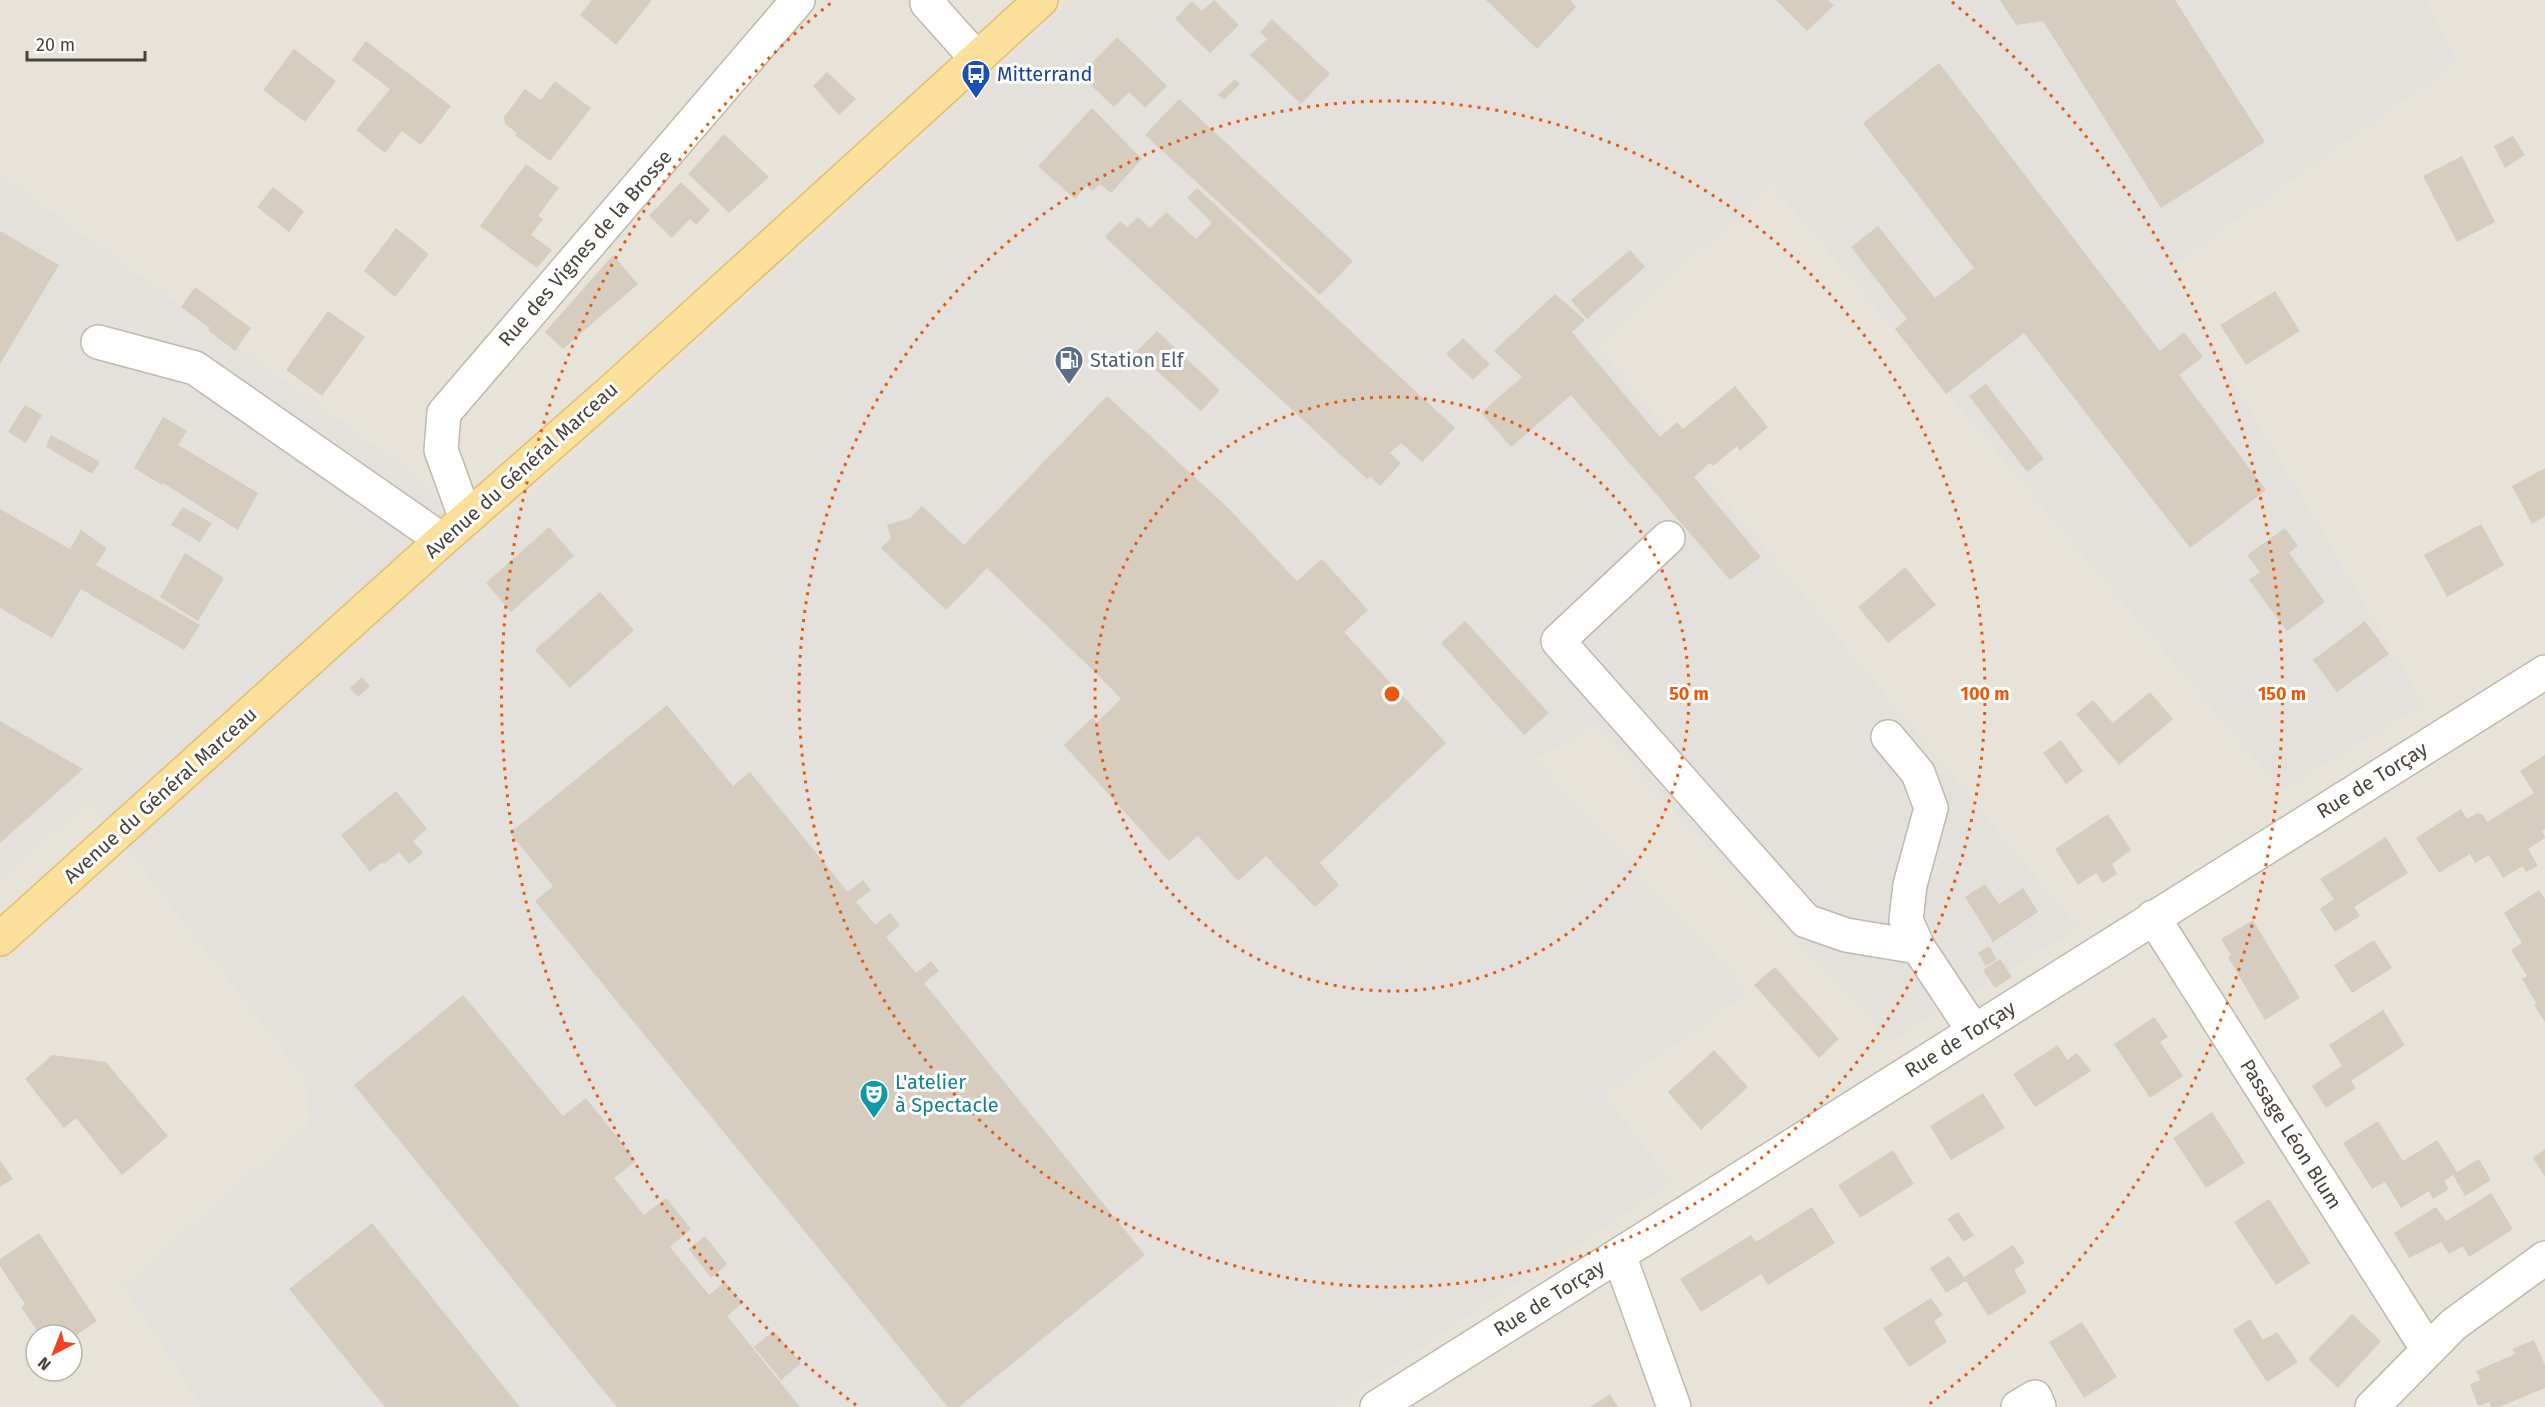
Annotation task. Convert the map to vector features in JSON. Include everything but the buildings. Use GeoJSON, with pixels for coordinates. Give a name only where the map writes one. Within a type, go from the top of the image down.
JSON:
{"type":"FeatureCollection","features":[{"type":"Feature","properties":{"kind":"main road","name":"Avenue du Général Marceau"},"geometry":{"type":"LineString","coordinates":[[0,939],[624,380],[1041,0]]}},
{"type":"Feature","properties":{"kind":"street","name":"Rue des Vignes de la Brosse"},"geometry":{"type":"LineString","coordinates":[[454,530],[441,450],[444,413],[798,0]]}},
{"type":"Feature","properties":{"kind":"street"},"geometry":{"type":"LineString","coordinates":[[927,1],[977,58]]}},
{"type":"Feature","properties":{"kind":"street"},"geometry":{"type":"LineString","coordinates":[[98,342],[195,368],[454,530]]}},
{"type":"Feature","properties":{"kind":"street"},"geometry":{"type":"LineString","coordinates":[[1668,538],[1558,641],[1806,921],[1846,935],[1918,946]]}},
{"type":"Feature","properties":{"kind":"street","name":"Rue de Torçay"},"geometry":{"type":"LineString","coordinates":[[1377,1407],[2545,672]]}},
{"type":"Feature","properties":{"kind":"street"},"geometry":{"type":"LineString","coordinates":[[1888,737],[1918,773],[1931,808],[1910,885],[1906,920],[1918,946],[1973,1030]]}},
{"type":"Feature","properties":{"kind":"street","name":"Passage Léon Blum"},"geometry":{"type":"LineString","coordinates":[[2153,917],[2428,1350]]}},
{"type":"Feature","properties":{"kind":"street"},"geometry":{"type":"LineString","coordinates":[[1618,1254],[1674,1407]]}},
{"type":"Feature","properties":{"kind":"street"},"geometry":{"type":"LineString","coordinates":[[2372,1407],[2453,1325],[2545,1258]]}},
{"type":"Feature","properties":{"kind":"street"},"geometry":{"type":"LineString","coordinates":[[2018,1407],[2035,1397],[2038,1407]]}},
{"type":"Feature","properties":{"kind":"shaded area"},"geometry":{"type":"Polygon","coordinates":[[[0,0],[2545,0],[2545,1407],[0,1407],[0,0]]]}},
{"type":"Feature","properties":{"kind":"shaded area"},"geometry":{"type":"Polygon","coordinates":[[[1072,0],[2424,0],[2457,62],[2167,269],[2424,704],[2281,790],[1771,183],[1597,346],[2078,928],[1891,1041],[1595,726],[1534,759],[1749,992],[1604,1094],[1672,1183],[1329,1407],[202,1407],[123,1286],[311,1122],[304,1077],[90,801],[0,879],[0,175],[411,472],[480,542],[1072,0]]]}},
{"type":"Feature","properties":{"kind":"place","name":"Mitterrand"},"geometry":{"type":"Point","coordinates":[976,100]}},
{"type":"Feature","properties":{"kind":"place","name":"Station Elf"},"geometry":{"type":"Point","coordinates":[1069,386]}},
{"type":"Feature","properties":{"kind":"place","name":"L'atelier à Spectacle"},"geometry":{"type":"Point","coordinates":[874,1120]}}]}
